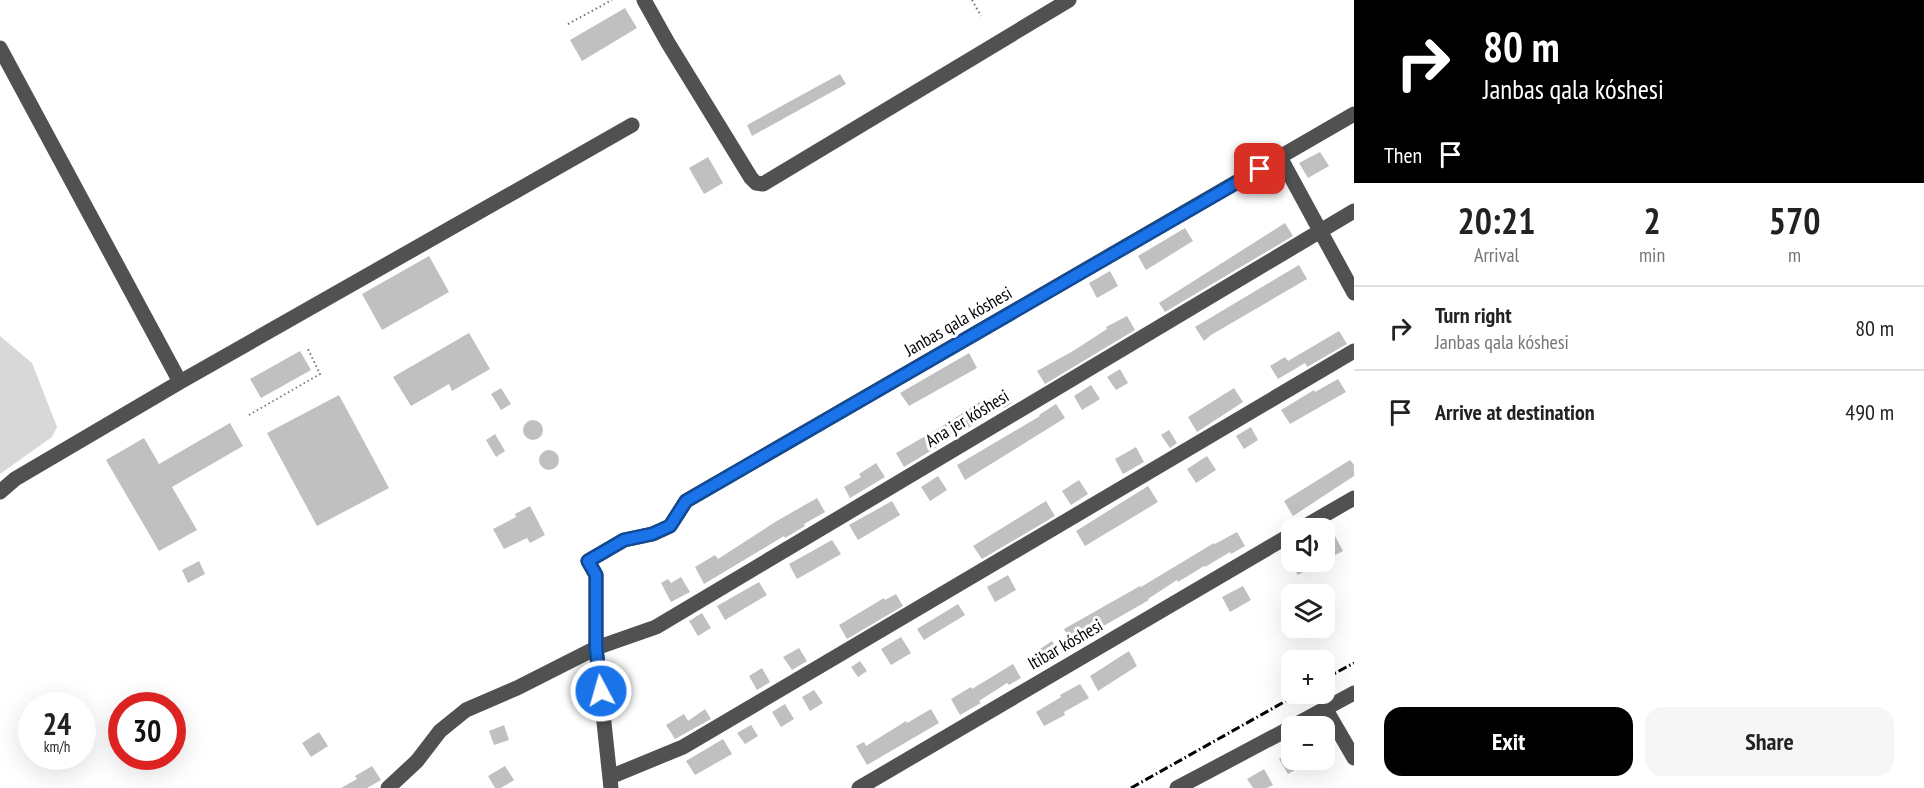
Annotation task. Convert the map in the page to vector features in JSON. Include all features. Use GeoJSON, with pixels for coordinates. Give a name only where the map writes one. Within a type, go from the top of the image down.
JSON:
{"type":"FeatureCollection","features":[{"type":"Feature","properties":{"kind":"street"},"geometry":{"type":"LineString","coordinates":[[644,0],[751,178],[756,183],[763,184],[1069,0]]}},
{"type":"Feature","properties":{"kind":"street"},"geometry":{"type":"LineString","coordinates":[[0,48],[180,382]]}},
{"type":"Feature","properties":{"kind":"street","name":"Janbas qala kóshesi"},"geometry":{"type":"LineString","coordinates":[[596,648],[596,575],[588,561],[624,540],[652,534],[670,526],[686,501],[1354,114]]}},
{"type":"Feature","properties":{"kind":"street"},"geometry":{"type":"LineString","coordinates":[[0,492],[15,478],[180,382],[632,125]]}},
{"type":"Feature","properties":{"kind":"street"},"geometry":{"type":"LineString","coordinates":[[1280,157],[1354,293]]}},
{"type":"Feature","properties":{"kind":"street","name":"Ana jer kóshesi"},"geometry":{"type":"LineString","coordinates":[[388,788],[417,761],[440,730],[466,710],[517,688],[596,648],[656,627],[1354,211]]}},
{"type":"Feature","properties":{"kind":"street"},"geometry":{"type":"LineString","coordinates":[[596,648],[611,782],[683,747],[1354,351]]}},
{"type":"Feature","properties":{"kind":"street"},"geometry":{"type":"LineString","coordinates":[[1319,518],[1354,498]]}},
{"type":"Feature","properties":{"kind":"street","name":"Itibar kóshesi"},"geometry":{"type":"LineString","coordinates":[[859,788],[1281,540]]}},
{"type":"Feature","properties":{"kind":"street"},"geometry":{"type":"LineString","coordinates":[[1310,716],[1354,693]]}},
{"type":"Feature","properties":{"kind":"street"},"geometry":{"type":"LineString","coordinates":[[1325,708],[1354,758]]}},
{"type":"Feature","properties":{"kind":"street"},"geometry":{"type":"LineString","coordinates":[[1177,788],[1281,732]]}},
{"type":"Feature","properties":{"kind":"path"},"geometry":{"type":"LineString","coordinates":[[568,24],[612,0]]}},
{"type":"Feature","properties":{"kind":"path"},"geometry":{"type":"LineString","coordinates":[[972,0],[981,16]]}},
{"type":"Feature","properties":{"kind":"path"},"geometry":{"type":"LineString","coordinates":[[249,415],[320,374],[307,347]]}},
{"type":"Feature","properties":{"kind":"shaded area"},"geometry":{"type":"Polygon","coordinates":[[[0,336],[32,363],[57,427],[52,437],[0,474],[0,336]]]}},
{"type":"Feature","properties":{"kind":"building"},"geometry":{"type":"Polygon","coordinates":[[[625,8],[637,28],[582,61],[570,40],[625,8]]]}},
{"type":"Feature","properties":{"kind":"building"},"geometry":{"type":"Polygon","coordinates":[[[840,74],[846,84],[752,136],[747,125],[840,74]]]}},
{"type":"Feature","properties":{"kind":"building"},"geometry":{"type":"Polygon","coordinates":[[[1320,152],[1329,166],[1308,178],[1299,163],[1320,152]]]}},
{"type":"Feature","properties":{"kind":"building"},"geometry":{"type":"Polygon","coordinates":[[[708,157],[723,183],[704,194],[689,168],[708,157]]]}},
{"type":"Feature","properties":{"kind":"building"},"geometry":{"type":"Polygon","coordinates":[[[1285,223],[1293,236],[1165,312],[1159,303],[1285,223]]]}},
{"type":"Feature","properties":{"kind":"building"},"geometry":{"type":"Polygon","coordinates":[[[1185,228],[1193,241],[1146,270],[1138,256],[1185,228]]]}},
{"type":"Feature","properties":{"kind":"building"},"geometry":{"type":"Polygon","coordinates":[[[429,256],[449,292],[382,330],[362,294],[429,256]]]}},
{"type":"Feature","properties":{"kind":"building"},"geometry":{"type":"Polygon","coordinates":[[[1299,265],[1307,279],[1204,341],[1195,327],[1299,265]]]}},
{"type":"Feature","properties":{"kind":"building"},"geometry":{"type":"Polygon","coordinates":[[[1110,271],[1118,286],[1097,298],[1089,283],[1110,271]]]}},
{"type":"Feature","properties":{"kind":"building"},"geometry":{"type":"Polygon","coordinates":[[[1127,316],[1135,330],[1045,384],[1037,371],[1127,316]]]}},
{"type":"Feature","properties":{"kind":"building"},"geometry":{"type":"Polygon","coordinates":[[[1339,331],[1347,344],[1307,367],[1305,363],[1278,379],[1270,366],[1285,357],[1288,361],[1339,331]]]}},
{"type":"Feature","properties":{"kind":"building"},"geometry":{"type":"Polygon","coordinates":[[[469,333],[490,369],[452,391],[449,384],[411,406],[393,377],[469,333]]]}},
{"type":"Feature","properties":{"kind":"building"},"geometry":{"type":"Polygon","coordinates":[[[300,351],[311,370],[261,398],[250,379],[300,351]]]}},
{"type":"Feature","properties":{"kind":"building"},"geometry":{"type":"Polygon","coordinates":[[[969,353],[977,368],[909,406],[900,393],[969,353]]]}},
{"type":"Feature","properties":{"kind":"building"},"geometry":{"type":"Polygon","coordinates":[[[1120,369],[1128,383],[1116,390],[1107,377],[1120,369]]]}},
{"type":"Feature","properties":{"kind":"building"},"geometry":{"type":"Polygon","coordinates":[[[1338,379],[1346,392],[1290,424],[1281,410],[1314,390],[1315,392],[1338,379]]]}},
{"type":"Feature","properties":{"kind":"building"},"geometry":{"type":"Polygon","coordinates":[[[1091,385],[1100,399],[1082,410],[1074,396],[1091,385]]]}},
{"type":"Feature","properties":{"kind":"building"},"geometry":{"type":"Polygon","coordinates":[[[501,388],[511,404],[501,410],[491,394],[501,388]]]}},
{"type":"Feature","properties":{"kind":"building"},"geometry":{"type":"Polygon","coordinates":[[[1234,388],[1243,402],[1197,432],[1188,417],[1234,388]]]}},
{"type":"Feature","properties":{"kind":"building"},"geometry":{"type":"Polygon","coordinates":[[[1004,389],[1012,403],[904,467],[896,453],[1004,389]]]}},
{"type":"Feature","properties":{"kind":"building"},"geometry":{"type":"Polygon","coordinates":[[[339,395],[389,488],[317,526],[267,433],[339,395]]]}},
{"type":"Feature","properties":{"kind":"building"},"geometry":{"type":"Polygon","coordinates":[[[1056,404],[1065,418],[965,480],[957,465],[1040,416],[1056,404]]]}},
{"type":"Feature","properties":{"kind":"building"},"geometry":{"type":"Polygon","coordinates":[[[533,420],[540,423],[543,430],[540,437],[533,440],[526,437],[523,430],[526,423],[533,420]]]}},
{"type":"Feature","properties":{"kind":"building"},"geometry":{"type":"Polygon","coordinates":[[[230,423],[243,446],[172,487],[197,530],[159,551],[106,460],[144,438],[159,464],[230,423]]]}},
{"type":"Feature","properties":{"kind":"building"},"geometry":{"type":"Polygon","coordinates":[[[1251,427],[1258,440],[1244,449],[1236,436],[1251,427]]]}},
{"type":"Feature","properties":{"kind":"building"},"geometry":{"type":"Polygon","coordinates":[[[1169,430],[1177,443],[1170,448],[1161,435],[1169,430]]]}},
{"type":"Feature","properties":{"kind":"building"},"geometry":{"type":"Polygon","coordinates":[[[495,434],[505,451],[496,457],[486,440],[495,434]]]}},
{"type":"Feature","properties":{"kind":"building"},"geometry":{"type":"Polygon","coordinates":[[[1136,447],[1144,462],[1123,474],[1115,459],[1136,447]]]}},
{"type":"Feature","properties":{"kind":"building"},"geometry":{"type":"Polygon","coordinates":[[[545,450],[553,450],[559,456],[559,464],[553,470],[545,470],[539,464],[539,456],[545,450]]]}},
{"type":"Feature","properties":{"kind":"building"},"geometry":{"type":"Polygon","coordinates":[[[1207,456],[1216,470],[1196,483],[1187,469],[1207,456]]]}},
{"type":"Feature","properties":{"kind":"building"},"geometry":{"type":"Polygon","coordinates":[[[1350,460],[1354,465],[1354,476],[1293,516],[1284,501],[1350,460]]]}},
{"type":"Feature","properties":{"kind":"building"},"geometry":{"type":"Polygon","coordinates":[[[876,463],[885,477],[850,498],[844,487],[861,477],[859,474],[876,463]]]}},
{"type":"Feature","properties":{"kind":"building"},"geometry":{"type":"Polygon","coordinates":[[[938,476],[947,490],[930,501],[921,487],[938,476]]]}},
{"type":"Feature","properties":{"kind":"building"},"geometry":{"type":"Polygon","coordinates":[[[1079,480],[1088,494],[1071,505],[1062,491],[1079,480]]]}},
{"type":"Feature","properties":{"kind":"building"},"geometry":{"type":"Polygon","coordinates":[[[1148,486],[1158,502],[1085,546],[1076,531],[1148,486]]]}},
{"type":"Feature","properties":{"kind":"building"},"geometry":{"type":"Polygon","coordinates":[[[817,498],[825,512],[785,538],[784,536],[704,584],[695,567],[715,555],[718,559],[817,498]]]}},
{"type":"Feature","properties":{"kind":"building"},"geometry":{"type":"Polygon","coordinates":[[[892,501],[900,515],[858,540],[849,525],[892,501]]]}},
{"type":"Feature","properties":{"kind":"building"},"geometry":{"type":"Polygon","coordinates":[[[1046,501],[1055,516],[982,559],[973,546],[1046,501]]]}},
{"type":"Feature","properties":{"kind":"building"},"geometry":{"type":"Polygon","coordinates":[[[530,506],[545,535],[530,543],[527,538],[504,549],[493,529],[516,517],[515,514],[530,506]]]}},
{"type":"Feature","properties":{"kind":"building"},"geometry":{"type":"Polygon","coordinates":[[[1237,532],[1245,546],[1231,554],[1230,552],[1178,582],[1177,580],[1149,600],[1072,644],[1064,629],[1237,532]]]}},
{"type":"Feature","properties":{"kind":"building"},"geometry":{"type":"Polygon","coordinates":[[[1335,536],[1343,551],[1335,555],[1335,536]]]}},
{"type":"Feature","properties":{"kind":"building"},"geometry":{"type":"Polygon","coordinates":[[[832,540],[841,554],[797,579],[789,564],[832,540]]]}},
{"type":"Feature","properties":{"kind":"building"},"geometry":{"type":"Polygon","coordinates":[[[199,561],[205,574],[188,583],[182,570],[199,561]]]}},
{"type":"Feature","properties":{"kind":"building"},"geometry":{"type":"Polygon","coordinates":[[[1008,575],[1016,590],[995,602],[987,587],[1008,575]]]}},
{"type":"Feature","properties":{"kind":"building"},"geometry":{"type":"Polygon","coordinates":[[[681,577],[690,592],[671,602],[661,583],[668,579],[671,583],[681,577]]]}},
{"type":"Feature","properties":{"kind":"building"},"geometry":{"type":"Polygon","coordinates":[[[759,582],[767,595],[725,620],[717,606],[759,582]]]}},
{"type":"Feature","properties":{"kind":"building"},"geometry":{"type":"Polygon","coordinates":[[[1243,586],[1251,600],[1230,612],[1222,597],[1243,586]]]}},
{"type":"Feature","properties":{"kind":"building"},"geometry":{"type":"Polygon","coordinates":[[[896,594],[903,606],[847,639],[839,625],[884,598],[885,600],[896,594]]]}},
{"type":"Feature","properties":{"kind":"building"},"geometry":{"type":"Polygon","coordinates":[[[958,604],[965,615],[924,640],[917,629],[958,604]]]}},
{"type":"Feature","properties":{"kind":"building"},"geometry":{"type":"Polygon","coordinates":[[[702,613],[711,628],[698,636],[689,621],[702,613]]]}},
{"type":"Feature","properties":{"kind":"building"},"geometry":{"type":"Polygon","coordinates":[[[901,637],[911,653],[891,665],[881,649],[901,637]]]}},
{"type":"Feature","properties":{"kind":"building"},"geometry":{"type":"Polygon","coordinates":[[[1052,641],[1059,652],[1042,664],[1034,653],[1052,641]]]}},
{"type":"Feature","properties":{"kind":"building"},"geometry":{"type":"Polygon","coordinates":[[[799,648],[807,661],[792,670],[783,657],[799,648]]]}},
{"type":"Feature","properties":{"kind":"building"},"geometry":{"type":"Polygon","coordinates":[[[1129,651],[1137,666],[1098,691],[1090,676],[1129,651]]]}},
{"type":"Feature","properties":{"kind":"building"},"geometry":{"type":"Polygon","coordinates":[[[860,661],[867,671],[858,677],[851,667],[860,661]]]}},
{"type":"Feature","properties":{"kind":"building"},"geometry":{"type":"Polygon","coordinates":[[[1013,664],[1021,678],[1009,685],[1007,683],[979,701],[981,703],[960,715],[951,699],[1013,664]]]}},
{"type":"Feature","properties":{"kind":"building"},"geometry":{"type":"Polygon","coordinates":[[[762,668],[770,682],[757,690],[749,676],[762,668]]]}},
{"type":"Feature","properties":{"kind":"building"},"geometry":{"type":"Polygon","coordinates":[[[1080,684],[1089,698],[1044,726],[1036,712],[1080,684]]]}},
{"type":"Feature","properties":{"kind":"building"},"geometry":{"type":"Polygon","coordinates":[[[814,690],[823,703],[810,711],[802,697],[814,690]]]}},
{"type":"Feature","properties":{"kind":"building"},"geometry":{"type":"Polygon","coordinates":[[[785,704],[794,719],[781,727],[772,712],[785,704]]]}},
{"type":"Feature","properties":{"kind":"building"},"geometry":{"type":"Polygon","coordinates":[[[705,709],[711,719],[675,739],[666,725],[684,714],[688,721],[705,709]]]}},
{"type":"Feature","properties":{"kind":"building"},"geometry":{"type":"Polygon","coordinates":[[[931,709],[939,723],[867,765],[856,746],[864,742],[866,746],[906,721],[907,723],[931,709]]]}},
{"type":"Feature","properties":{"kind":"building"},"geometry":{"type":"Polygon","coordinates":[[[504,725],[509,740],[494,745],[489,731],[504,725]]]}},
{"type":"Feature","properties":{"kind":"building"},"geometry":{"type":"Polygon","coordinates":[[[751,725],[758,736],[745,744],[737,733],[751,725]]]}},
{"type":"Feature","properties":{"kind":"building"},"geometry":{"type":"Polygon","coordinates":[[[319,732],[328,746],[311,757],[302,743],[319,732]]]}},
{"type":"Feature","properties":{"kind":"building"},"geometry":{"type":"Polygon","coordinates":[[[723,739],[732,754],[695,775],[686,761],[723,739]]]}},
{"type":"Feature","properties":{"kind":"building"},"geometry":{"type":"Polygon","coordinates":[[[372,766],[381,780],[367,788],[341,788],[357,779],[355,776],[372,766]]]}},
{"type":"Feature","properties":{"kind":"building"},"geometry":{"type":"Polygon","coordinates":[[[505,766],[514,780],[501,788],[495,788],[488,776],[505,766]]]}},
{"type":"Feature","properties":{"kind":"building"},"geometry":{"type":"Polygon","coordinates":[[[1264,769],[1273,785],[1267,788],[1253,788],[1247,779],[1264,769]]]}},
{"type":"Feature","properties":{"kind":"railway"},"geometry":{"type":"LineString","coordinates":[[1335,673],[1354,663]]}},
{"type":"Feature","properties":{"kind":"railway"},"geometry":{"type":"LineString","coordinates":[[1131,788],[1281,704]]}},
{"type":"Feature","properties":{"kind":"route"},"geometry":{"type":"LineString","coordinates":[[601,691],[596,648],[596,575],[588,561],[624,540],[652,534],[670,526],[686,501],[1260,169]]}}]}
